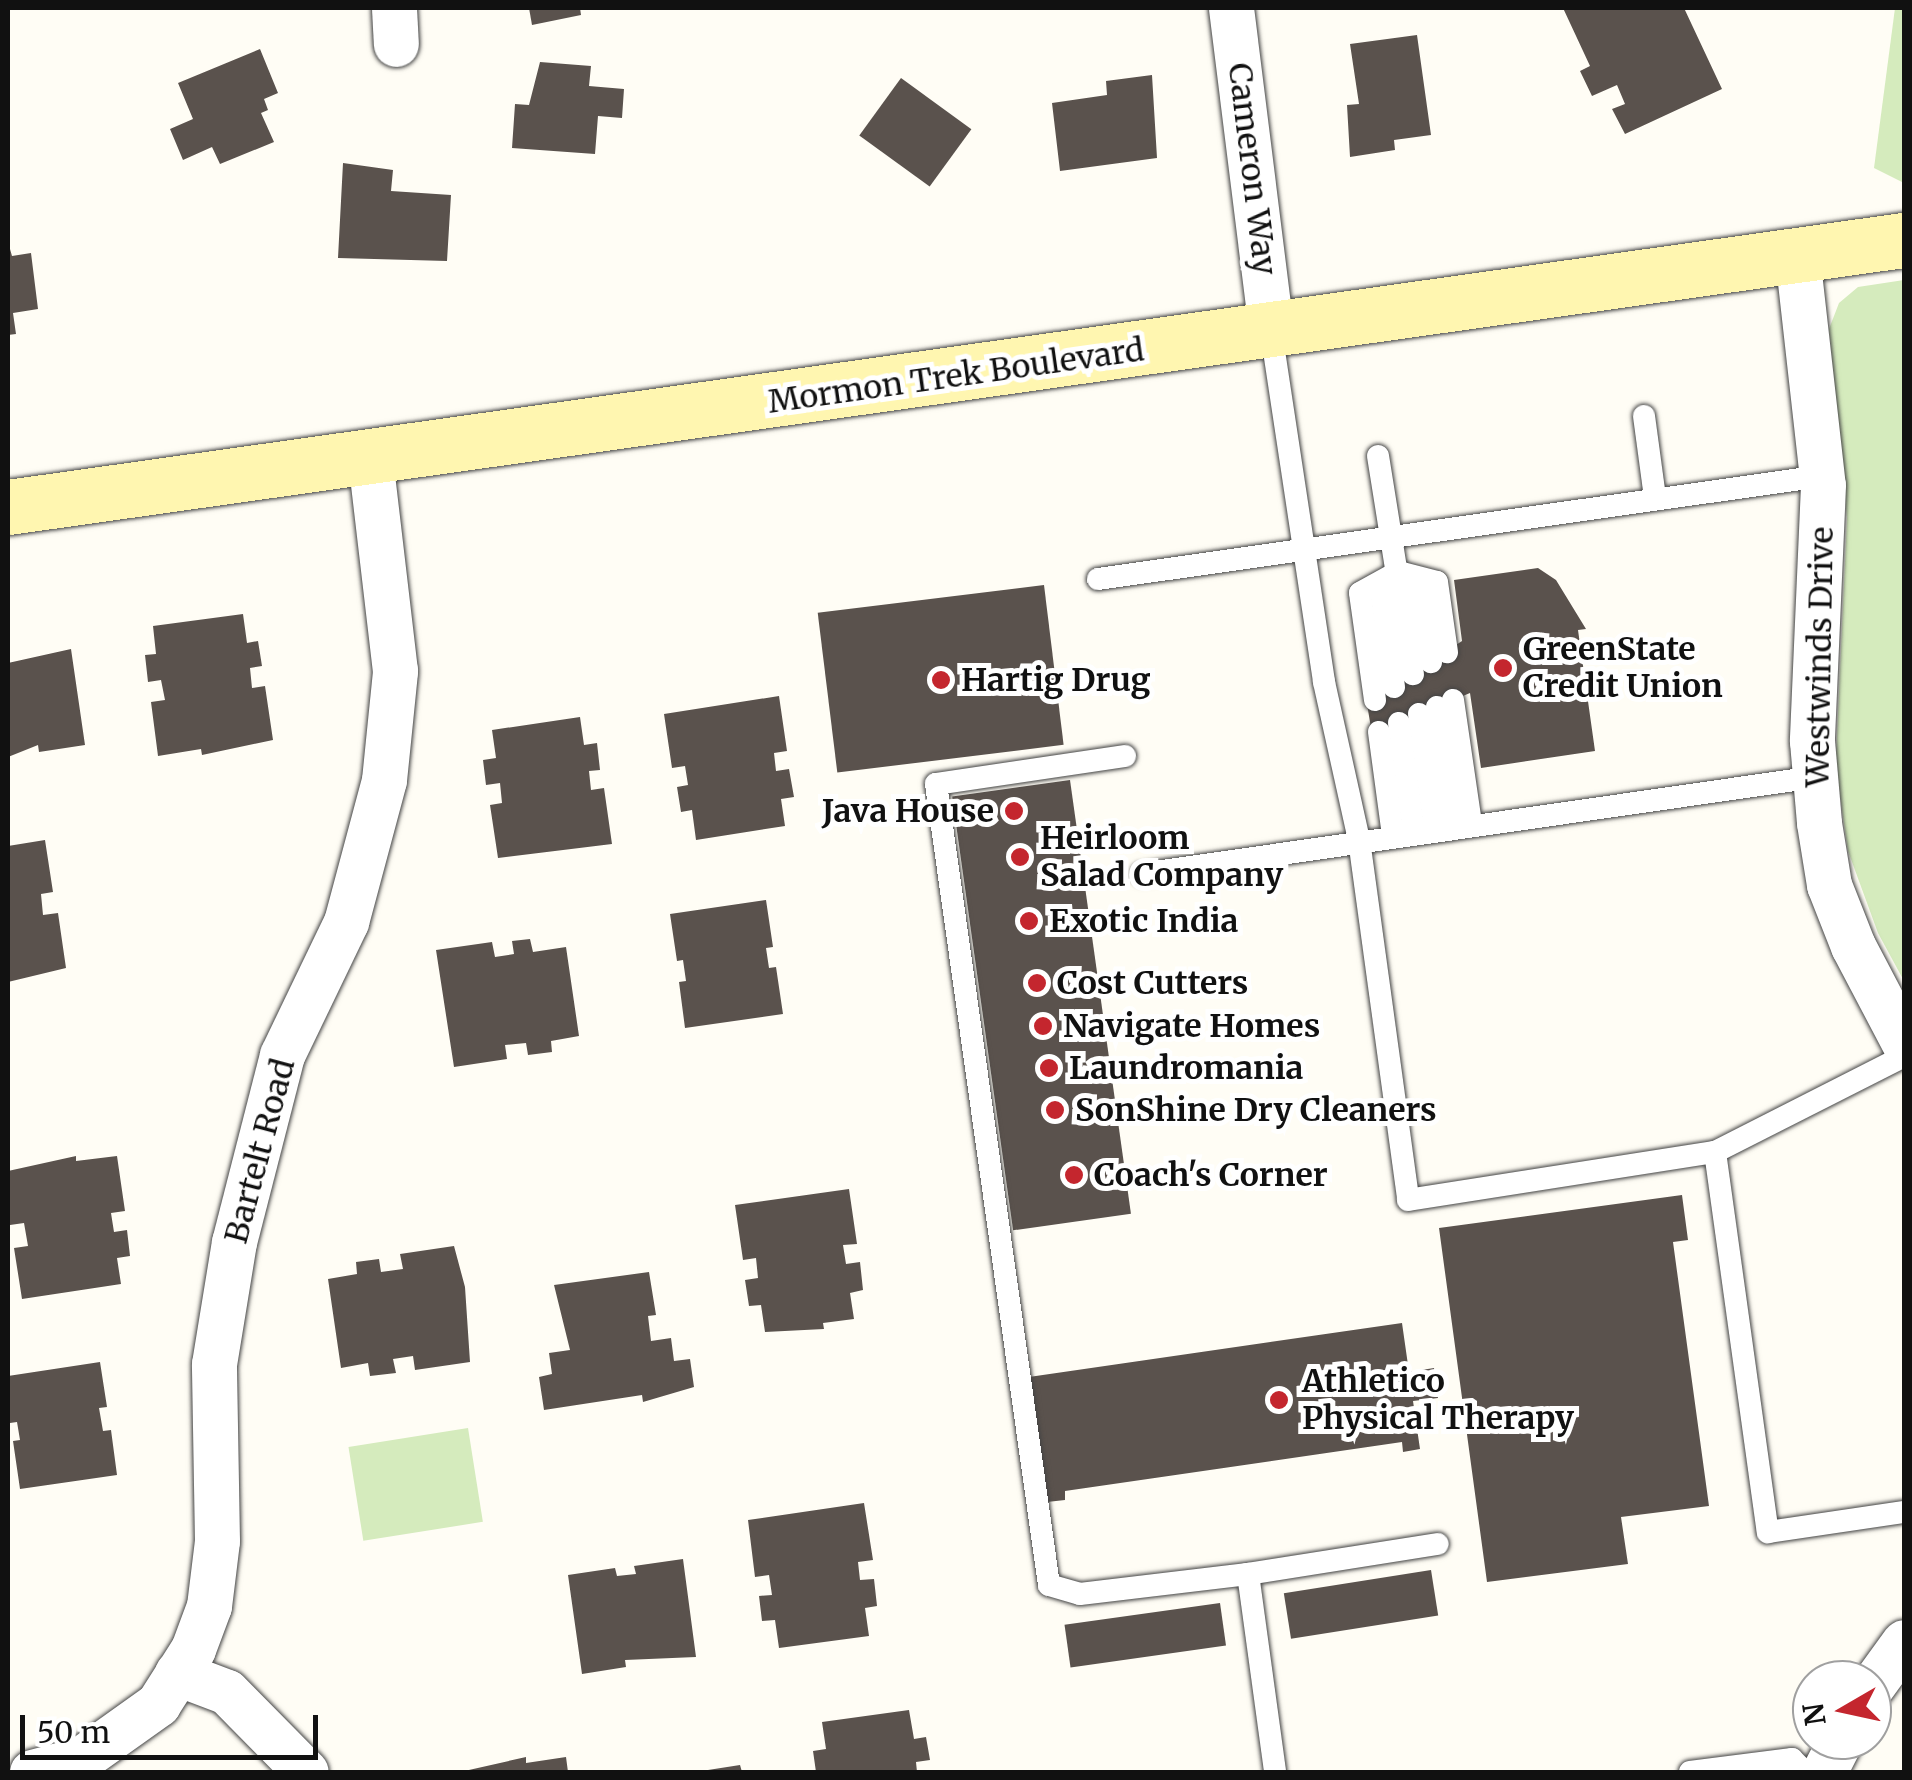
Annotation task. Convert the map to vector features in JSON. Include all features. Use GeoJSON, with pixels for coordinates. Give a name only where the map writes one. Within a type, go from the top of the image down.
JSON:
{"type":"FeatureCollection","features":[{"type":"Feature","properties":{"kind":"main road","name":"Mormon Trek Boulevard"},"geometry":{"type":"LineString","coordinates":[[8,507],[1904,240]]}},
{"type":"Feature","properties":{"kind":"street","name":"Cameron Way"},"geometry":{"type":"LineString","coordinates":[[1231,8],[1271,331]]}},
{"type":"Feature","properties":{"kind":"street","name":"Westwinds Drive"},"geometry":{"type":"LineString","coordinates":[[1797,255],[1822,476],[1815,777],[1829,885],[1904,1043]]}},
{"type":"Feature","properties":{"kind":"street","name":"Bartelt Road"},"geometry":{"type":"LineString","coordinates":[[32,1772],[81,1760],[158,1704],[209,1606],[216,1540],[214,1364],[242,1208],[282,1054],[346,922],[384,780],[395,670],[370,457]]}},
{"type":"Feature","properties":{"kind":"street"},"geometry":{"type":"LineString","coordinates":[[177,1673],[227,1692],[306,1772]]}},
{"type":"Feature","properties":{"kind":"lane"},"geometry":{"type":"LineString","coordinates":[[1271,331],[1303,548],[1358,840],[1408,1200],[1716,1152],[1904,1056]]}},
{"type":"Feature","properties":{"kind":"lane"},"geometry":{"type":"LineString","coordinates":[[1644,416],[1655,496]]}},
{"type":"Feature","properties":{"kind":"lane"},"geometry":{"type":"LineString","coordinates":[[1378,456],[1412,675]]}},
{"type":"Feature","properties":{"kind":"lane"},"geometry":{"type":"LineString","coordinates":[[1098,579],[1655,496],[1822,476]]}},
{"type":"Feature","properties":{"kind":"lane"},"geometry":{"type":"LineString","coordinates":[[1398,572],[1437,582],[1412,675],[1360,592],[1398,572]]}},
{"type":"Feature","properties":{"kind":"lane"},"geometry":{"type":"LineString","coordinates":[[1417,715],[1433,829]]}},
{"type":"Feature","properties":{"kind":"lane"},"geometry":{"type":"LineString","coordinates":[[1417,715],[1433,829]]}},
{"type":"Feature","properties":{"kind":"lane"},"geometry":{"type":"LineString","coordinates":[[1417,715],[1433,829]]}},
{"type":"Feature","properties":{"kind":"lane"},"geometry":{"type":"LineString","coordinates":[[1125,756],[936,784],[1048,1584],[1080,1594],[1248,1574],[1438,1544]]}},
{"type":"Feature","properties":{"kind":"lane"},"geometry":{"type":"LineString","coordinates":[[1142,874],[1433,829],[1815,777]]}},
{"type":"Feature","properties":{"kind":"lane"},"geometry":{"type":"LineString","coordinates":[[1716,1152],[1768,1532],[1904,1512]]}},
{"type":"Feature","properties":{"kind":"lane"},"geometry":{"type":"LineString","coordinates":[[1248,1574],[1275,1772]]}},
{"type":"Feature","properties":{"kind":"lane"},"geometry":{"type":"LineString","coordinates":[[1690,1772],[1792,1758],[1805,1772]]}},
{"type":"Feature","properties":{"kind":"green space"},"geometry":{"type":"Polygon","coordinates":[[[1895,8],[1904,8],[1904,183],[1874,168],[1895,8]]]}},
{"type":"Feature","properties":{"kind":"green space"},"geometry":{"type":"Polygon","coordinates":[[[1904,280],[1904,981],[1878,933],[1848,851],[1840,796],[1836,757],[1847,518],[1829,329],[1839,303],[1858,287],[1904,280]]]}},
{"type":"Feature","properties":{"kind":"green space"},"geometry":{"type":"Polygon","coordinates":[[[468,1428],[483,1522],[363,1541],[348,1447],[468,1428]]]}},
{"type":"Feature","properties":{"kind":"building"},"geometry":{"type":"Polygon","coordinates":[[[529,8],[580,8],[581,15],[532,25],[529,8]]]}},
{"type":"Feature","properties":{"kind":"building"},"geometry":{"type":"Polygon","coordinates":[[[1563,8],[1684,8],[1722,89],[1625,134],[1612,109],[1625,104],[1617,85],[1592,96],[1580,71],[1590,66],[1563,8]]]}},
{"type":"Feature","properties":{"kind":"building"},"geometry":{"type":"Polygon","coordinates":[[[1417,35],[1431,135],[1394,140],[1395,150],[1350,157],[1347,105],[1359,104],[1350,44],[1417,35]]]}},
{"type":"Feature","properties":{"kind":"building"},"geometry":{"type":"Polygon","coordinates":[[[260,49],[278,93],[264,99],[268,110],[261,113],[274,142],[220,164],[212,147],[183,160],[170,129],[193,119],[178,83],[260,49]]]}},
{"type":"Feature","properties":{"kind":"building"},"geometry":{"type":"Polygon","coordinates":[[[540,62],[591,66],[589,86],[624,89],[622,118],[598,116],[595,154],[512,148],[515,104],[529,105],[540,62]]]}},
{"type":"Feature","properties":{"kind":"building"},"geometry":{"type":"Polygon","coordinates":[[[1152,75],[1157,158],[1060,171],[1052,103],[1107,95],[1106,81],[1152,75]]]}},
{"type":"Feature","properties":{"kind":"building"},"geometry":{"type":"Polygon","coordinates":[[[901,78],[971,129],[930,187],[859,135],[901,78]]]}},
{"type":"Feature","properties":{"kind":"building"},"geometry":{"type":"Polygon","coordinates":[[[343,163],[393,170],[391,191],[451,195],[447,261],[338,258],[343,163]]]}},
{"type":"Feature","properties":{"kind":"building"},"geometry":{"type":"Polygon","coordinates":[[[8,242],[12,256],[31,253],[38,309],[13,313],[16,334],[8,335],[8,242]]]}},
{"type":"Feature","properties":{"kind":"building","name":"GreenState Credit Union"},"geometry":{"type":"Polygon","coordinates":[[[1538,568],[1556,580],[1586,629],[1578,630],[1595,751],[1481,768],[1470,693],[1372,734],[1367,704],[1462,641],[1454,580],[1538,568]]]}},
{"type":"Feature","properties":{"kind":"building","name":"Hartig Drug"},"geometry":{"type":"Polygon","coordinates":[[[1044,585],[1064,745],[837,773],[818,613],[1044,585]]]}},
{"type":"Feature","properties":{"kind":"building"},"geometry":{"type":"Polygon","coordinates":[[[243,614],[247,643],[258,641],[262,666],[250,668],[252,688],[265,686],[273,740],[202,755],[201,749],[158,756],[151,702],[165,700],[161,680],[148,682],[145,655],[156,654],[153,626],[243,614]]]}},
{"type":"Feature","properties":{"kind":"building"},"geometry":{"type":"Polygon","coordinates":[[[71,649],[85,745],[39,752],[38,745],[8,757],[8,663],[71,649]]]}},
{"type":"Feature","properties":{"kind":"building"},"geometry":{"type":"Polygon","coordinates":[[[779,696],[787,751],[774,753],[776,771],[789,769],[794,797],[781,799],[785,826],[696,840],[692,810],[681,812],[677,787],[688,785],[685,766],[672,768],[664,714],[779,696]]]}},
{"type":"Feature","properties":{"kind":"building"},"geometry":{"type":"Polygon","coordinates":[[[580,717],[584,745],[597,743],[600,770],[589,771],[591,790],[604,788],[612,844],[498,858],[490,805],[502,803],[500,783],[486,785],[483,760],[496,758],[492,730],[580,717]]]}},
{"type":"Feature","properties":{"kind":"building"},"geometry":{"type":"Polygon","coordinates":[[[1070,780],[1131,1214],[1013,1230],[952,797],[1070,780]]]}},
{"type":"Feature","properties":{"kind":"building"},"geometry":{"type":"Polygon","coordinates":[[[45,840],[53,892],[41,894],[43,915],[58,913],[66,968],[8,982],[8,846],[45,840]]]}},
{"type":"Feature","properties":{"kind":"building"},"geometry":{"type":"Polygon","coordinates":[[[766,900],[773,947],[766,948],[769,968],[776,967],[783,1014],[685,1028],[679,982],[686,981],[683,960],[677,961],[670,914],[766,900]]]}},
{"type":"Feature","properties":{"kind":"building"},"geometry":{"type":"Polygon","coordinates":[[[530,939],[533,952],[566,947],[579,1036],[551,1041],[552,1052],[528,1055],[526,1043],[505,1045],[507,1059],[454,1067],[436,950],[492,942],[495,957],[514,954],[512,941],[530,939]]]}},
{"type":"Feature","properties":{"kind":"building"},"geometry":{"type":"Polygon","coordinates":[[[76,1156],[76,1161],[117,1156],[125,1211],[111,1213],[114,1232],[127,1230],[130,1256],[117,1258],[121,1284],[22,1299],[14,1248],[28,1246],[24,1223],[10,1225],[8,1171],[76,1156]]]}},
{"type":"Feature","properties":{"kind":"building"},"geometry":{"type":"Polygon","coordinates":[[[849,1189],[857,1244],[843,1245],[846,1264],[860,1262],[863,1290],[850,1293],[854,1319],[823,1323],[824,1329],[765,1332],[761,1305],[749,1306],[745,1280],[758,1278],[756,1258],[743,1260],[735,1205],[849,1189]]]}},
{"type":"Feature","properties":{"kind":"building"},"geometry":{"type":"Polygon","coordinates":[[[1682,1195],[1688,1240],[1673,1242],[1709,1506],[1621,1517],[1628,1564],[1487,1582],[1439,1228],[1682,1195]]]}},
{"type":"Feature","properties":{"kind":"building"},"geometry":{"type":"Polygon","coordinates":[[[454,1246],[465,1287],[470,1362],[415,1370],[413,1356],[393,1359],[396,1373],[370,1376],[368,1363],[341,1368],[328,1279],[357,1274],[356,1262],[379,1259],[381,1272],[403,1269],[400,1254],[454,1246]]]}},
{"type":"Feature","properties":{"kind":"building"},"geometry":{"type":"Polygon","coordinates":[[[649,1272],[656,1315],[648,1316],[651,1341],[671,1338],[674,1361],[690,1359],[694,1387],[643,1402],[642,1395],[544,1410],[539,1377],[552,1374],[549,1353],[570,1350],[554,1285],[649,1272]]]}},
{"type":"Feature","properties":{"kind":"building"},"geometry":{"type":"Polygon","coordinates":[[[1402,1323],[1409,1372],[1434,1368],[1438,1398],[1413,1401],[1420,1449],[1403,1452],[1402,1442],[1065,1491],[1065,1500],[1047,1502],[1029,1377],[1402,1323]]]}},
{"type":"Feature","properties":{"kind":"building"},"geometry":{"type":"Polygon","coordinates":[[[100,1362],[107,1407],[99,1408],[103,1431],[111,1430],[117,1475],[20,1489],[13,1441],[20,1440],[17,1422],[10,1423],[8,1376],[100,1362]]]}},
{"type":"Feature","properties":{"kind":"building"},"geometry":{"type":"Polygon","coordinates":[[[864,1503],[873,1560],[858,1562],[860,1580],[874,1579],[877,1606],[865,1608],[869,1636],[779,1648],[775,1620],[762,1621],[759,1596],[772,1595],[769,1575],[755,1577],[748,1520],[864,1503]]]}},
{"type":"Feature","properties":{"kind":"building"},"geometry":{"type":"Polygon","coordinates":[[[683,1559],[696,1657],[625,1660],[626,1667],[582,1674],[568,1575],[615,1568],[617,1576],[636,1574],[634,1566],[683,1559]]]}},
{"type":"Feature","properties":{"kind":"building"},"geometry":{"type":"Polygon","coordinates":[[[1431,1570],[1438,1615],[1291,1639],[1284,1593],[1431,1570]]]}},
{"type":"Feature","properties":{"kind":"building"},"geometry":{"type":"Polygon","coordinates":[[[1220,1603],[1226,1646],[1071,1667],[1065,1625],[1220,1603]]]}},
{"type":"Feature","properties":{"kind":"building"},"geometry":{"type":"Polygon","coordinates":[[[909,1710],[914,1739],[926,1737],[930,1760],[916,1762],[917,1772],[816,1772],[813,1751],[826,1749],[822,1722],[909,1710]]]}},
{"type":"Feature","properties":{"kind":"building"},"geometry":{"type":"Polygon","coordinates":[[[526,1757],[526,1763],[566,1757],[568,1772],[460,1772],[526,1757]]]}},
{"type":"Feature","properties":{"kind":"building"},"geometry":{"type":"Polygon","coordinates":[[[740,1765],[742,1772],[708,1772],[708,1770],[740,1765]]]}},
{"type":"Feature","properties":{"kind":"place","name":"GreenState Credit Union"},"geometry":{"type":"Point","coordinates":[1503,668]}},
{"type":"Feature","properties":{"kind":"place","name":"Hartig Drug"},"geometry":{"type":"Point","coordinates":[941,680]}},
{"type":"Feature","properties":{"kind":"place","name":"Java House"},"geometry":{"type":"Point","coordinates":[1014,811]}},
{"type":"Feature","properties":{"kind":"place","name":"Heirloom Salad Company"},"geometry":{"type":"Point","coordinates":[1020,857]}},
{"type":"Feature","properties":{"kind":"place","name":"Exotic India"},"geometry":{"type":"Point","coordinates":[1029,921]}},
{"type":"Feature","properties":{"kind":"place","name":"Cost Cutters"},"geometry":{"type":"Point","coordinates":[1037,983]}},
{"type":"Feature","properties":{"kind":"place","name":"Navigate Homes"},"geometry":{"type":"Point","coordinates":[1043,1026]}},
{"type":"Feature","properties":{"kind":"place","name":"Laundromania"},"geometry":{"type":"Point","coordinates":[1049,1068]}},
{"type":"Feature","properties":{"kind":"place","name":"SonShine Dry Cleaners"},"geometry":{"type":"Point","coordinates":[1055,1110]}},
{"type":"Feature","properties":{"kind":"place","name":"Coach's Corner"},"geometry":{"type":"Point","coordinates":[1074,1175]}},
{"type":"Feature","properties":{"kind":"place","name":"Athletico Physical Therapy"},"geometry":{"type":"Point","coordinates":[1279,1400]}}]}
